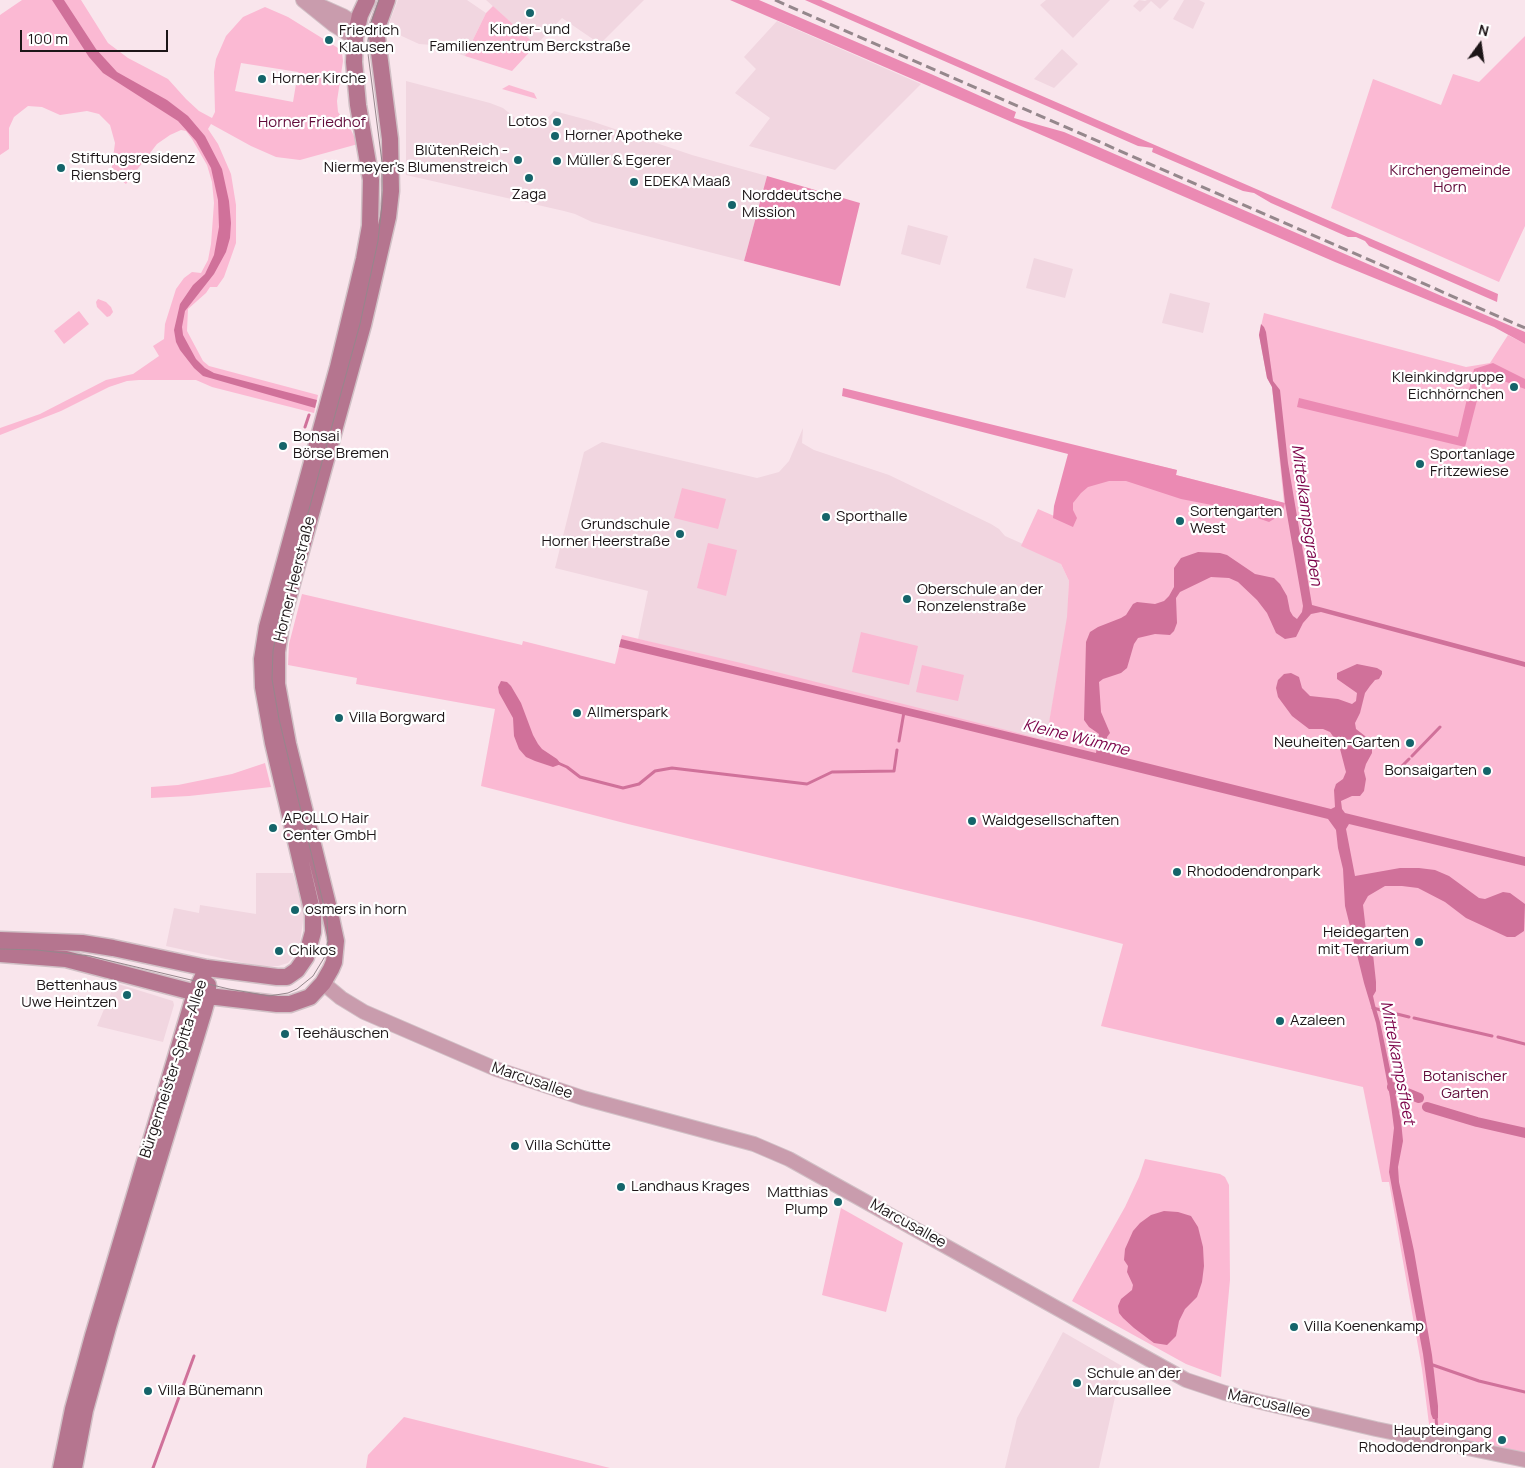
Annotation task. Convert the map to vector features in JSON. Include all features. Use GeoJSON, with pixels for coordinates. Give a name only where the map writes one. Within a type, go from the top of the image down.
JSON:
{"type":"FeatureCollection","features":[{"type":"Feature","properties":{"kind":"main road","name":"Horner Heerstraße"},"geometry":{"type":"LineString","coordinates":[[296,970],[306,957],[311,944],[314,923],[272,733],[263,687],[262,659],[267,627],[338,367],[370,226],[372,180],[354,78],[356,32],[367,0]]}},
{"type":"Feature","properties":{"kind":"main road","name":"Horner Heerstraße"},"geometry":{"type":"LineString","coordinates":[[0,954],[66,959],[202,994],[255,1002],[290,1004],[310,996],[323,983],[334,962],[336,941],[288,744],[277,684],[278,652],[281,625],[363,325],[388,217],[391,192],[390,139],[377,37],[377,28],[387,0]]}},
{"type":"Feature","properties":{"kind":"main road"},"geometry":{"type":"LineString","coordinates":[[356,32],[377,37]]}},
{"type":"Feature","properties":{"kind":"main road"},"geometry":{"type":"LineString","coordinates":[[356,32],[379,53]]}},
{"type":"Feature","properties":{"kind":"main road"},"geometry":{"type":"LineString","coordinates":[[0,940],[82,943],[207,968],[277,978],[286,977],[296,970]]}},
{"type":"Feature","properties":{"kind":"main road","name":"Bürgermeister-Spitta-Allee"},"geometry":{"type":"LineString","coordinates":[[74,1468],[85,1410],[202,994],[207,968]]}},
{"type":"Feature","properties":{"kind":"main road","name":"Marcusallee"},"geometry":{"type":"LineString","coordinates":[[296,970],[310,975],[323,983]]}},
{"type":"Feature","properties":{"kind":"main road"},"geometry":{"type":"LineString","coordinates":[[225,998],[222,988],[223,983],[237,973]]}},
{"type":"Feature","properties":{"kind":"main road","name":"Bürgermeister-Spitta-Allee"},"geometry":{"type":"LineString","coordinates":[[61,1468],[73,1409],[93,1336],[202,994]]}},
{"type":"Feature","properties":{"kind":"street"},"geometry":{"type":"LineString","coordinates":[[303,0],[328,20],[356,32]]}},
{"type":"Feature","properties":{"kind":"street"},"geometry":{"type":"LineString","coordinates":[[310,0],[343,16],[356,32]]}},
{"type":"Feature","properties":{"kind":"street","name":"Marcusallee"},"geometry":{"type":"LineString","coordinates":[[323,983],[341,998],[364,1012],[496,1069],[583,1098],[754,1144],[789,1159],[1186,1380],[1243,1398],[1525,1460]]}},
{"type":"Feature","properties":{"kind":"shaded area"},"geometry":{"type":"Polygon","coordinates":[[[52,0],[64,0],[96,49],[117,72],[167,100],[188,116],[205,136],[222,169],[229,201],[230,238],[226,252],[214,274],[185,311],[182,327],[183,335],[196,359],[205,368],[214,373],[317,400],[315,408],[203,376],[180,350],[176,342],[174,330],[180,304],[193,285],[205,274],[214,255],[219,227],[218,200],[211,168],[196,141],[178,121],[103,73],[89,57],[52,0]]]}},
{"type":"Feature","properties":{"kind":"shaded area"},"geometry":{"type":"Polygon","coordinates":[[[398,0],[467,0],[486,13],[465,56],[432,45],[419,44],[389,29],[398,0]]]}},
{"type":"Feature","properties":{"kind":"shaded area"},"geometry":{"type":"Polygon","coordinates":[[[486,0],[644,0],[600,44],[562,18],[536,45],[486,0]]]}},
{"type":"Feature","properties":{"kind":"shaded area"},"geometry":{"type":"Polygon","coordinates":[[[730,0],[759,0],[931,74],[1016,112],[1014,118],[1064,132],[1525,332],[1525,344],[1494,327],[1335,262],[730,0]]]}},
{"type":"Feature","properties":{"kind":"shaded area"},"geometry":{"type":"Polygon","coordinates":[[[805,0],[821,0],[1498,294],[1497,302],[1369,246],[1365,241],[1356,237],[1348,237],[1271,203],[1254,193],[1243,191],[1152,152],[1153,148],[1138,146],[805,0]]]}},
{"type":"Feature","properties":{"kind":"shaded area"},"geometry":{"type":"Polygon","coordinates":[[[1046,0],[1110,0],[1073,38],[1040,5],[1046,0]]]}},
{"type":"Feature","properties":{"kind":"shaded area"},"geometry":{"type":"Polygon","coordinates":[[[1139,0],[1169,0],[1160,9],[1151,1],[1140,12],[1133,6],[1139,0]]]}},
{"type":"Feature","properties":{"kind":"shaded area"},"geometry":{"type":"Polygon","coordinates":[[[1184,0],[1199,0],[1205,3],[1193,29],[1173,19],[1184,0]]]}},
{"type":"Feature","properties":{"kind":"shaded area"},"geometry":{"type":"Polygon","coordinates":[[[777,21],[921,84],[835,170],[749,146],[770,118],[735,93],[756,69],[744,57],[777,21]]]}},
{"type":"Feature","properties":{"kind":"shaded area"},"geometry":{"type":"Polygon","coordinates":[[[1062,49],[1078,64],[1054,88],[1034,79],[1062,49]]]}},
{"type":"Feature","properties":{"kind":"shaded area"},"geometry":{"type":"Polygon","coordinates":[[[406,81],[490,103],[503,108],[525,124],[543,123],[554,111],[588,120],[692,155],[767,176],[744,261],[592,222],[564,211],[406,175],[406,81]]]}},
{"type":"Feature","properties":{"kind":"shaded area"},"geometry":{"type":"Polygon","coordinates":[[[767,176],[860,203],[840,286],[744,261],[767,176]]]}},
{"type":"Feature","properties":{"kind":"shaded area"},"geometry":{"type":"Polygon","coordinates":[[[908,225],[948,236],[940,265],[901,254],[908,225]]]}},
{"type":"Feature","properties":{"kind":"shaded area"},"geometry":{"type":"Polygon","coordinates":[[[1034,258],[1073,269],[1065,298],[1026,288],[1034,258]]]}},
{"type":"Feature","properties":{"kind":"shaded area"},"geometry":{"type":"Polygon","coordinates":[[[1170,293],[1210,303],[1203,333],[1162,323],[1170,293]]]}},
{"type":"Feature","properties":{"kind":"shaded area"},"geometry":{"type":"Polygon","coordinates":[[[1261,324],[1266,332],[1273,381],[1280,390],[1288,463],[1312,605],[1525,662],[1525,667],[1321,612],[1311,614],[1303,623],[1296,637],[1285,639],[1276,633],[1267,613],[1257,600],[1238,582],[1229,578],[1211,577],[1180,592],[1176,598],[1177,623],[1170,635],[1155,634],[1138,638],[1134,644],[1127,668],[1121,673],[1099,682],[1101,712],[1110,733],[1107,737],[1110,754],[1331,809],[1335,807],[1334,790],[1336,784],[1343,779],[1346,772],[1339,745],[1330,732],[1323,729],[1309,729],[1292,716],[1278,697],[1276,688],[1278,680],[1284,674],[1291,673],[1299,677],[1302,688],[1310,696],[1338,699],[1352,704],[1356,701],[1357,693],[1337,679],[1337,673],[1357,664],[1377,668],[1382,671],[1382,674],[1365,693],[1360,713],[1355,723],[1356,729],[1365,736],[1372,747],[1372,753],[1364,771],[1366,779],[1364,791],[1360,796],[1352,796],[1341,801],[1342,809],[1345,813],[1525,857],[1525,866],[1349,824],[1346,829],[1355,876],[1400,868],[1435,870],[1449,876],[1479,898],[1485,899],[1503,892],[1510,893],[1525,904],[1524,931],[1515,937],[1507,937],[1466,918],[1445,902],[1418,888],[1385,886],[1368,896],[1363,905],[1368,948],[1373,954],[1376,991],[1373,996],[1401,1121],[1403,1141],[1398,1167],[1399,1182],[1414,1251],[1432,1355],[1438,1406],[1438,1418],[1436,1419],[1433,1419],[1431,1414],[1423,1354],[1389,1172],[1394,1128],[1390,1097],[1376,1023],[1345,906],[1343,869],[1336,830],[1328,819],[619,647],[621,639],[1096,753],[1099,734],[1089,727],[1084,720],[1086,642],[1090,632],[1126,615],[1133,604],[1137,602],[1155,604],[1164,601],[1174,587],[1174,568],[1181,558],[1198,552],[1227,555],[1255,574],[1274,578],[1287,596],[1293,616],[1297,619],[1302,612],[1303,606],[1285,503],[1272,387],[1267,378],[1259,335],[1261,324]]]}},
{"type":"Feature","properties":{"kind":"shaded area"},"geometry":{"type":"Polygon","coordinates":[[[1493,363],[1525,379],[1525,389],[1501,380],[1481,385],[1465,447],[1297,407],[1299,398],[1458,437],[1474,369],[1493,363]]]}},
{"type":"Feature","properties":{"kind":"shaded area"},"geometry":{"type":"Polygon","coordinates":[[[843,388],[1177,470],[1176,475],[1285,503],[1282,514],[1269,522],[1232,509],[1181,499],[1126,481],[1109,481],[1088,487],[1073,503],[1073,510],[1077,518],[1073,527],[1053,518],[1054,506],[1068,454],[842,396],[843,388]]]}},
{"type":"Feature","properties":{"kind":"shaded area","name":"Oberschule an der Ronzelenstraße"},"geometry":{"type":"Polygon","coordinates":[[[803,428],[802,443],[814,450],[889,475],[991,524],[1005,536],[1059,560],[1069,581],[1068,617],[1046,741],[638,639],[648,591],[555,568],[584,452],[602,442],[757,478],[779,472],[789,461],[803,428]]]}},
{"type":"Feature","properties":{"kind":"shaded area"},"geometry":{"type":"Polygon","coordinates":[[[501,681],[507,682],[511,686],[521,703],[538,744],[561,764],[553,767],[535,761],[526,757],[519,749],[514,736],[513,718],[499,693],[498,687],[501,681]]]}},
{"type":"Feature","properties":{"kind":"shaded area"},"geometry":{"type":"Polygon","coordinates":[[[256,873],[293,873],[304,914],[300,943],[295,955],[288,963],[262,967],[166,946],[174,908],[199,913],[200,905],[256,914],[256,873]]]}},
{"type":"Feature","properties":{"kind":"shaded area"},"geometry":{"type":"Polygon","coordinates":[[[115,983],[173,1001],[174,1005],[163,1042],[97,1026],[115,983]]]}},
{"type":"Feature","properties":{"kind":"shaded area"},"geometry":{"type":"Polygon","coordinates":[[[1164,1211],[1178,1212],[1191,1216],[1198,1227],[1203,1247],[1204,1266],[1202,1282],[1197,1297],[1185,1309],[1179,1321],[1176,1336],[1167,1345],[1154,1343],[1134,1328],[1119,1313],[1118,1306],[1121,1299],[1132,1290],[1133,1285],[1127,1272],[1128,1266],[1124,1260],[1125,1249],[1133,1231],[1151,1215],[1164,1211]]]}},
{"type":"Feature","properties":{"kind":"shaded area","name":"Schule an der Marcusallee"},"geometry":{"type":"Polygon","coordinates":[[[1063,1332],[1122,1366],[1099,1468],[1005,1468],[1017,1418],[1063,1332]]]}},
{"type":"Feature","properties":{"kind":"green space","name":"Horner Friedhof"},"geometry":{"type":"Polygon","coordinates":[[[22,0],[81,0],[108,43],[128,58],[168,79],[199,111],[212,118],[215,112],[214,72],[216,59],[226,36],[243,17],[265,7],[288,17],[338,48],[342,53],[343,61],[337,101],[338,112],[350,128],[358,144],[300,160],[276,157],[251,146],[211,124],[208,129],[218,144],[231,174],[236,205],[236,243],[224,277],[217,287],[210,287],[188,309],[187,331],[203,361],[209,366],[318,395],[314,413],[212,387],[196,380],[139,380],[127,381],[109,387],[61,411],[0,435],[0,428],[40,414],[106,380],[133,374],[159,356],[153,346],[164,339],[165,324],[176,289],[184,278],[192,272],[201,273],[208,260],[214,203],[212,182],[207,165],[186,131],[181,130],[157,144],[126,184],[111,173],[115,143],[110,125],[99,114],[87,111],[60,115],[42,107],[28,106],[14,117],[9,128],[9,149],[0,155],[0,15],[22,0]],[[241,63],[235,91],[293,102],[298,72],[241,63]]]}},
{"type":"Feature","properties":{"kind":"green space"},"geometry":{"type":"Polygon","coordinates":[[[493,6],[536,45],[512,71],[465,56],[486,13],[493,6]]]}},
{"type":"Feature","properties":{"kind":"green space","name":"Kirchengemeinde Horn"},"geometry":{"type":"Polygon","coordinates":[[[1525,36],[1525,226],[1499,282],[1331,208],[1373,79],[1441,105],[1453,74],[1479,82],[1525,36]]]}},
{"type":"Feature","properties":{"kind":"green space"},"geometry":{"type":"Polygon","coordinates":[[[509,85],[534,93],[537,99],[502,89],[509,85]]]}},
{"type":"Feature","properties":{"kind":"green space"},"geometry":{"type":"Polygon","coordinates":[[[98,299],[106,302],[111,307],[113,312],[110,316],[107,317],[97,307],[96,302],[98,299]]]}},
{"type":"Feature","properties":{"kind":"green space"},"geometry":{"type":"Polygon","coordinates":[[[79,311],[89,324],[64,344],[54,331],[79,311]]]}},
{"type":"Feature","properties":{"kind":"green space","name":"Rhododendronpark"},"geometry":{"type":"Polygon","coordinates":[[[1264,313],[1466,367],[1490,363],[1508,335],[1525,344],[1525,1455],[1430,1432],[1422,1369],[1389,1182],[1382,1182],[1363,1087],[1101,1026],[1123,944],[1031,920],[628,824],[481,786],[495,709],[356,684],[357,678],[288,665],[289,644],[302,594],[522,645],[523,641],[615,664],[622,635],[1046,740],[1067,617],[1069,581],[1061,564],[1021,546],[1038,509],[1068,522],[1087,449],[1177,470],[1176,475],[1284,503],[1272,387],[1267,378],[1259,335],[1264,313]]]}},
{"type":"Feature","properties":{"kind":"green space"},"geometry":{"type":"Polygon","coordinates":[[[682,488],[726,499],[718,529],[674,518],[682,488]]]}},
{"type":"Feature","properties":{"kind":"green space"},"geometry":{"type":"Polygon","coordinates":[[[708,543],[737,550],[726,596],[697,588],[708,543]]]}},
{"type":"Feature","properties":{"kind":"green space"},"geometry":{"type":"Polygon","coordinates":[[[861,632],[918,646],[909,685],[852,672],[861,632]]]}},
{"type":"Feature","properties":{"kind":"green space"},"geometry":{"type":"Polygon","coordinates":[[[922,665],[964,675],[958,701],[916,692],[922,665]]]}},
{"type":"Feature","properties":{"kind":"green space"},"geometry":{"type":"Polygon","coordinates":[[[265,763],[271,787],[151,798],[151,787],[178,785],[232,774],[265,763]]]}},
{"type":"Feature","properties":{"kind":"green space"},"geometry":{"type":"Polygon","coordinates":[[[1145,1159],[1220,1174],[1225,1177],[1229,1185],[1230,1280],[1221,1377],[1186,1364],[1072,1301],[1125,1207],[1145,1159]]]}},
{"type":"Feature","properties":{"kind":"green space"},"geometry":{"type":"Polygon","coordinates":[[[841,1208],[903,1243],[886,1312],[822,1295],[841,1208]]]}},
{"type":"Feature","properties":{"kind":"green space"},"geometry":{"type":"Polygon","coordinates":[[[404,1417],[610,1468],[366,1468],[368,1455],[404,1417]]]}},
{"type":"Feature","properties":{"kind":"waterway"},"geometry":{"type":"LineString","coordinates":[[305,427],[309,415]]}},
{"type":"Feature","properties":{"kind":"waterway"},"geometry":{"type":"LineString","coordinates":[[899,741],[904,712]]}},
{"type":"Feature","properties":{"kind":"waterway"},"geometry":{"type":"LineString","coordinates":[[1412,756],[1440,727]]}},
{"type":"Feature","properties":{"kind":"waterway"},"geometry":{"type":"LineString","coordinates":[[558,763],[580,777],[623,788],[639,784],[655,771],[672,768],[807,784],[832,772],[894,771],[897,750]]}},
{"type":"Feature","properties":{"kind":"waterway"},"geometry":{"type":"LineString","coordinates":[[1402,766],[1409,759]]}},
{"type":"Feature","properties":{"kind":"waterway"},"geometry":{"type":"LineString","coordinates":[[1373,1008],[1409,1017]]}},
{"type":"Feature","properties":{"kind":"waterway"},"geometry":{"type":"LineString","coordinates":[[1414,1018],[1492,1036]]}},
{"type":"Feature","properties":{"kind":"waterway"},"geometry":{"type":"LineString","coordinates":[[1498,1037],[1525,1044]]}},
{"type":"Feature","properties":{"kind":"waterway"},"geometry":{"type":"LineString","coordinates":[[1392,1087],[1419,1098]]}},
{"type":"Feature","properties":{"kind":"waterway"},"geometry":{"type":"LineString","coordinates":[[1427,1107],[1477,1122],[1525,1133]]}},
{"type":"Feature","properties":{"kind":"waterway"},"geometry":{"type":"LineString","coordinates":[[153,1468],[194,1356]]}},
{"type":"Feature","properties":{"kind":"waterway"},"geometry":{"type":"LineString","coordinates":[[1430,1364],[1479,1381],[1525,1392]]}},
{"type":"Feature","properties":{"kind":"waterway","name":"Mittelkampsfleet"},"geometry":{"type":"LineString","coordinates":[[1436,1417],[1437,1431]]}},
{"type":"Feature","properties":{"kind":"tram line"},"geometry":{"type":"LineString","coordinates":[[0,949],[37,950],[90,956],[229,989],[269,996],[288,993],[297,989],[313,976],[324,958],[328,941],[327,919],[279,719],[272,679],[273,651],[280,615],[360,324],[378,241],[382,205],[382,162],[367,46],[371,23],[379,0]]}},
{"type":"Feature","properties":{"kind":"railway"},"geometry":{"type":"LineString","coordinates":[[775,0],[1525,328]]}},
{"type":"Feature","properties":{"kind":"place","name":"Kinder- und Familienzentrum Berckstraße"},"geometry":{"type":"Point","coordinates":[530,13]}},
{"type":"Feature","properties":{"kind":"place","name":"Friedrich Klausen"},"geometry":{"type":"Point","coordinates":[329,40]}},
{"type":"Feature","properties":{"kind":"place","name":"Horner Kirche"},"geometry":{"type":"Point","coordinates":[262,79]}},
{"type":"Feature","properties":{"kind":"place","name":"Lotos"},"geometry":{"type":"Point","coordinates":[557,122]}},
{"type":"Feature","properties":{"kind":"place","name":"Horner Apotheke"},"geometry":{"type":"Point","coordinates":[555,136]}},
{"type":"Feature","properties":{"kind":"place","name":"BlütenReich - Niermeyer's Blumenstreich"},"geometry":{"type":"Point","coordinates":[518,160]}},
{"type":"Feature","properties":{"kind":"place","name":"Müller & Egerer"},"geometry":{"type":"Point","coordinates":[557,161]}},
{"type":"Feature","properties":{"kind":"place","name":"Stiftungsresidenz Riensberg"},"geometry":{"type":"Point","coordinates":[61,168]}},
{"type":"Feature","properties":{"kind":"place","name":"Zaga"},"geometry":{"type":"Point","coordinates":[529,178]}},
{"type":"Feature","properties":{"kind":"place","name":"EDEKA Maaß"},"geometry":{"type":"Point","coordinates":[634,182]}},
{"type":"Feature","properties":{"kind":"place","name":"Norddeutsche Mission"},"geometry":{"type":"Point","coordinates":[732,205]}},
{"type":"Feature","properties":{"kind":"place","name":"Kleinkindgruppe Eichhörnchen"},"geometry":{"type":"Point","coordinates":[1514,387]}},
{"type":"Feature","properties":{"kind":"place","name":"Bonsai Börse Bremen"},"geometry":{"type":"Point","coordinates":[283,446]}},
{"type":"Feature","properties":{"kind":"place","name":"Sportanlage Fritzewiese"},"geometry":{"type":"Point","coordinates":[1420,464]}},
{"type":"Feature","properties":{"kind":"place","name":"Sporthalle"},"geometry":{"type":"Point","coordinates":[826,517]}},
{"type":"Feature","properties":{"kind":"place","name":"Sortengarten West"},"geometry":{"type":"Point","coordinates":[1180,521]}},
{"type":"Feature","properties":{"kind":"place","name":"Grundschule Horner Heerstraße"},"geometry":{"type":"Point","coordinates":[680,534]}},
{"type":"Feature","properties":{"kind":"place","name":"Oberschule an der Ronzelenstraße"},"geometry":{"type":"Point","coordinates":[907,599]}},
{"type":"Feature","properties":{"kind":"place","name":"Allmerspark"},"geometry":{"type":"Point","coordinates":[577,713]}},
{"type":"Feature","properties":{"kind":"place","name":"Villa Borgward"},"geometry":{"type":"Point","coordinates":[339,718]}},
{"type":"Feature","properties":{"kind":"place","name":"Neuheiten-Garten"},"geometry":{"type":"Point","coordinates":[1410,743]}},
{"type":"Feature","properties":{"kind":"place","name":"Bonsaigarten"},"geometry":{"type":"Point","coordinates":[1487,771]}},
{"type":"Feature","properties":{"kind":"place","name":"Waldgesellschaften"},"geometry":{"type":"Point","coordinates":[972,821]}},
{"type":"Feature","properties":{"kind":"place","name":"APOLLO Hair Center GmbH"},"geometry":{"type":"Point","coordinates":[273,828]}},
{"type":"Feature","properties":{"kind":"place","name":"Rhododendronpark"},"geometry":{"type":"Point","coordinates":[1177,872]}},
{"type":"Feature","properties":{"kind":"place","name":"osmers in horn"},"geometry":{"type":"Point","coordinates":[295,910]}},
{"type":"Feature","properties":{"kind":"place","name":"Heidegarten mit Terrarium"},"geometry":{"type":"Point","coordinates":[1419,942]}},
{"type":"Feature","properties":{"kind":"place","name":"Chikos"},"geometry":{"type":"Point","coordinates":[279,951]}},
{"type":"Feature","properties":{"kind":"place","name":"Bettenhaus Uwe Heintzen"},"geometry":{"type":"Point","coordinates":[127,995]}},
{"type":"Feature","properties":{"kind":"place","name":"Azaleen"},"geometry":{"type":"Point","coordinates":[1280,1021]}},
{"type":"Feature","properties":{"kind":"place","name":"Teehäuschen"},"geometry":{"type":"Point","coordinates":[285,1034]}},
{"type":"Feature","properties":{"kind":"place","name":"Villa Schütte"},"geometry":{"type":"Point","coordinates":[515,1146]}},
{"type":"Feature","properties":{"kind":"place","name":"Landhaus Krages"},"geometry":{"type":"Point","coordinates":[621,1187]}},
{"type":"Feature","properties":{"kind":"place","name":"Matthias Plump"},"geometry":{"type":"Point","coordinates":[838,1202]}},
{"type":"Feature","properties":{"kind":"place","name":"Villa Koenenkamp"},"geometry":{"type":"Point","coordinates":[1294,1327]}},
{"type":"Feature","properties":{"kind":"place","name":"Schule an der Marcusallee"},"geometry":{"type":"Point","coordinates":[1077,1383]}},
{"type":"Feature","properties":{"kind":"place","name":"Villa Bünemann"},"geometry":{"type":"Point","coordinates":[148,1391]}},
{"type":"Feature","properties":{"kind":"place","name":"Haupteingang Rhododendronpark"},"geometry":{"type":"Point","coordinates":[1502,1440]}},
{"type":"Feature","properties":{"kind":"water label","name":"Mittelkampsgraben"},"geometry":{"type":"Point","coordinates":[1306,515]}},
{"type":"Feature","properties":{"kind":"water label","name":"Kleine Wümme"},"geometry":{"type":"Point","coordinates":[1076,738]}},
{"type":"Feature","properties":{"kind":"park label","name":"Botanischer Garten"},"geometry":{"type":"Point","coordinates":[1465,1086]}}]}
